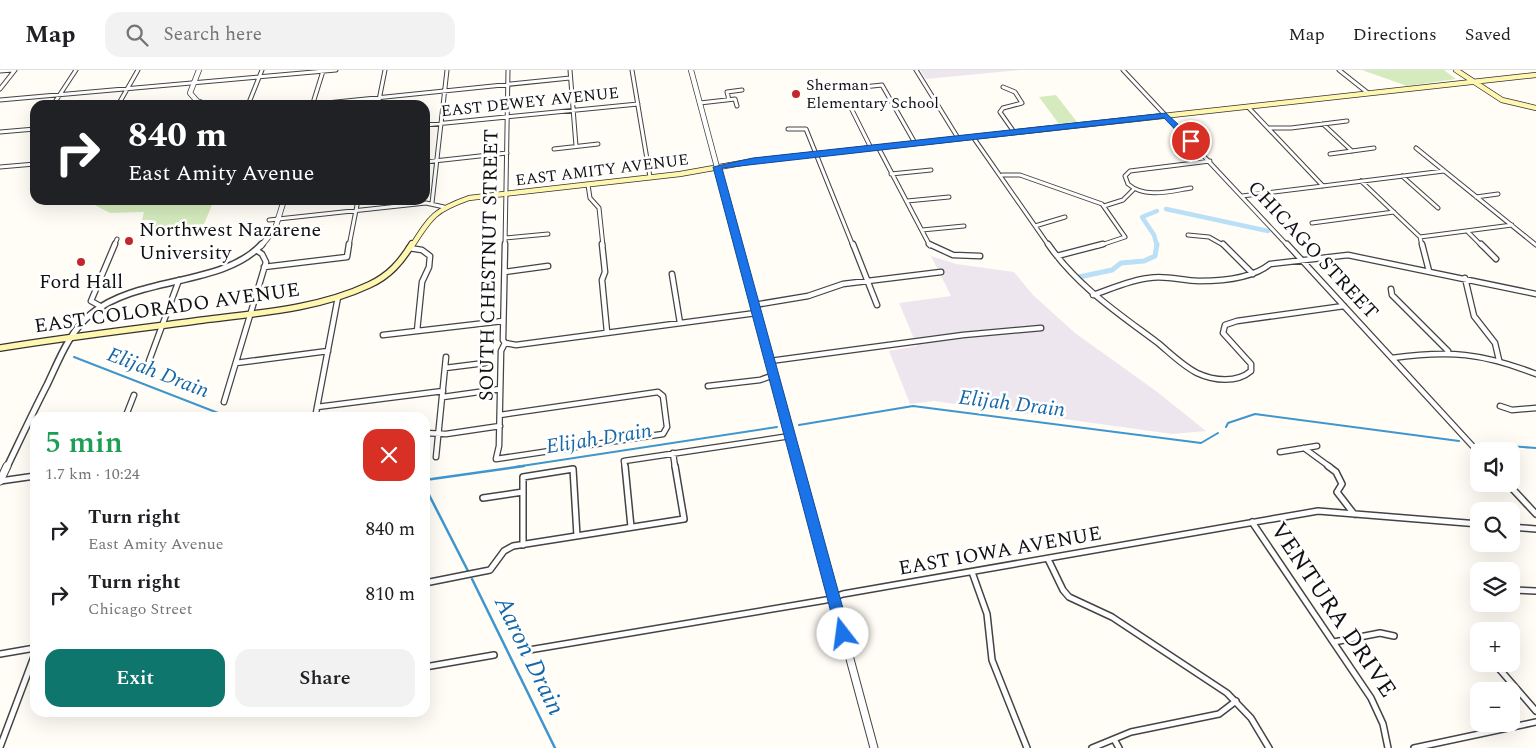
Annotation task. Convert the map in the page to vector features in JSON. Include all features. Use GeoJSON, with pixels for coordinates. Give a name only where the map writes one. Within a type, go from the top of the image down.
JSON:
{"type":"FeatureCollection","features":[{"type":"Feature","properties":{"kind":"main road"},"geometry":{"type":"LineString","coordinates":[[1456,70],[1502,100],[1536,108]]}},
{"type":"Feature","properties":{"kind":"main road","name":"EAST AMITY AVENUE"},"geometry":{"type":"LineString","coordinates":[[444,208],[469,198],[588,185],[816,154],[1536,75]]}},
{"type":"Feature","properties":{"kind":"main road"},"geometry":{"type":"LineString","coordinates":[[338,297],[370,285],[387,275],[395,268],[424,224],[444,208]]}},
{"type":"Feature","properties":{"kind":"main road","name":"EAST COLORADO AVENUE"},"geometry":{"type":"LineString","coordinates":[[0,348],[70,337],[250,315],[288,309],[338,297]]}},
{"type":"Feature","properties":{"kind":"street"},"geometry":{"type":"LineString","coordinates":[[0,71],[14,70]]}},
{"type":"Feature","properties":{"kind":"street"},"geometry":{"type":"LineString","coordinates":[[0,89],[14,70]]}},
{"type":"Feature","properties":{"kind":"street"},"geometry":{"type":"LineString","coordinates":[[56,100],[76,70]]}},
{"type":"Feature","properties":{"kind":"street"},"geometry":{"type":"LineString","coordinates":[[121,100],[138,70]]}},
{"type":"Feature","properties":{"kind":"street"},"geometry":{"type":"LineString","coordinates":[[195,100],[190,92],[199,70]]}},
{"type":"Feature","properties":{"kind":"street"},"geometry":{"type":"LineString","coordinates":[[250,100],[262,70]]}},
{"type":"Feature","properties":{"kind":"street"},"geometry":{"type":"LineString","coordinates":[[0,100],[336,70]]}},
{"type":"Feature","properties":{"kind":"street"},"geometry":{"type":"LineString","coordinates":[[379,100],[385,70]]}},
{"type":"Feature","properties":{"kind":"street"},"geometry":{"type":"LineString","coordinates":[[444,208],[432,203],[446,70]]}},
{"type":"Feature","properties":{"kind":"street","name":"SOUTH CHESTNUT STREET"},"geometry":{"type":"LineString","coordinates":[[500,414],[658,392],[663,396],[668,427],[663,434],[496,460],[500,426],[500,414],[500,389],[501,352],[506,343],[503,340],[503,321],[508,70]]}},
{"type":"Feature","properties":{"kind":"street"},"geometry":{"type":"LineString","coordinates":[[570,70],[576,146]]}},
{"type":"Feature","properties":{"kind":"street"},"geometry":{"type":"LineString","coordinates":[[632,70],[650,177]]}},
{"type":"Feature","properties":{"kind":"street"},"geometry":{"type":"LineString","coordinates":[[691,70],[874,748]]}},
{"type":"Feature","properties":{"kind":"street"},"geometry":{"type":"LineString","coordinates":[[916,70],[958,138]]}},
{"type":"Feature","properties":{"kind":"street","name":"CHICAGO STREET"},"geometry":{"type":"LineString","coordinates":[[1123,70],[1210,161],[1470,443]]}},
{"type":"Feature","properties":{"kind":"street"},"geometry":{"type":"LineString","coordinates":[[1339,70],[1368,93]]}},
{"type":"Feature","properties":{"kind":"street"},"geometry":{"type":"LineString","coordinates":[[314,100],[323,71]]}},
{"type":"Feature","properties":{"kind":"street"},"geometry":{"type":"LineString","coordinates":[[346,100],[570,78]]}},
{"type":"Feature","properties":{"kind":"street"},"geometry":{"type":"LineString","coordinates":[[863,87],[882,85],[915,143]]}},
{"type":"Feature","properties":{"kind":"street"},"geometry":{"type":"LineString","coordinates":[[1003,87],[1015,92],[1022,103],[1021,105],[1003,108],[1000,112],[1014,132]]}},
{"type":"Feature","properties":{"kind":"street"},"geometry":{"type":"LineString","coordinates":[[729,100],[727,92],[742,90]]}},
{"type":"Feature","properties":{"kind":"street"},"geometry":{"type":"LineString","coordinates":[[700,103],[735,99],[737,106]]}},
{"type":"Feature","properties":{"kind":"street"},"geometry":{"type":"LineString","coordinates":[[848,102],[871,148]]}},
{"type":"Feature","properties":{"kind":"street","name":"EAST DEWEY AVENUE"},"geometry":{"type":"LineString","coordinates":[[430,125],[638,104]]}},
{"type":"Feature","properties":{"kind":"street"},"geometry":{"type":"LineString","coordinates":[[1248,106],[1274,136],[1323,186]]}},
{"type":"Feature","properties":{"kind":"street"},"geometry":{"type":"LineString","coordinates":[[1269,128],[1291,128],[1347,121]]}},
{"type":"Feature","properties":{"kind":"street"},"geometry":{"type":"LineString","coordinates":[[1323,124],[1352,151]]}},
{"type":"Feature","properties":{"kind":"street"},"geometry":{"type":"LineString","coordinates":[[0,132],[30,129]]}},
{"type":"Feature","properties":{"kind":"street"},"geometry":{"type":"LineString","coordinates":[[788,129],[806,129],[877,305]]}},
{"type":"Feature","properties":{"kind":"street"},"geometry":{"type":"LineString","coordinates":[[973,137],[1002,175],[1034,226],[1074,277],[1093,295],[1197,373],[1220,380],[1243,378],[1251,371],[1251,364],[1223,333],[1225,325],[1238,321],[1344,306]]}},
{"type":"Feature","properties":{"kind":"street"},"geometry":{"type":"LineString","coordinates":[[554,149],[598,144]]}},
{"type":"Feature","properties":{"kind":"street"},"geometry":{"type":"LineString","coordinates":[[878,147],[928,245],[953,255],[980,256]]}},
{"type":"Feature","properties":{"kind":"street"},"geometry":{"type":"LineString","coordinates":[[1330,154],[1374,148]]}},
{"type":"Feature","properties":{"kind":"street"},"geometry":{"type":"LineString","coordinates":[[1416,148],[1536,245]]}},
{"type":"Feature","properties":{"kind":"street"},"geometry":{"type":"LineString","coordinates":[[430,162],[507,154]]}},
{"type":"Feature","properties":{"kind":"street"},"geometry":{"type":"LineString","coordinates":[[1191,188],[1148,193],[1133,190],[1125,180],[1127,173],[1130,171],[1210,161]]}},
{"type":"Feature","properties":{"kind":"street"},"geometry":{"type":"LineString","coordinates":[[0,167],[30,164]]}},
{"type":"Feature","properties":{"kind":"street"},"geometry":{"type":"LineString","coordinates":[[891,174],[931,170]]}},
{"type":"Feature","properties":{"kind":"street"},"geometry":{"type":"LineString","coordinates":[[1242,196],[1444,170]]}},
{"type":"Feature","properties":{"kind":"street"},"geometry":{"type":"LineString","coordinates":[[1002,175],[1020,175],[1104,206],[1121,228],[1124,239],[1057,256]]}},
{"type":"Feature","properties":{"kind":"street"},"geometry":{"type":"LineString","coordinates":[[1402,176],[1438,208]]}},
{"type":"Feature","properties":{"kind":"street"},"geometry":{"type":"LineString","coordinates":[[1361,181],[1420,237],[1429,271]]}},
{"type":"Feature","properties":{"kind":"street"},"geometry":{"type":"LineString","coordinates":[[588,185],[590,198],[599,208],[605,272],[602,280],[607,332]]}},
{"type":"Feature","properties":{"kind":"street"},"geometry":{"type":"LineString","coordinates":[[1104,206],[1123,200],[1133,190]]}},
{"type":"Feature","properties":{"kind":"street"},"geometry":{"type":"LineString","coordinates":[[1476,197],[1498,194]]}},
{"type":"Feature","properties":{"kind":"street"},"geometry":{"type":"LineString","coordinates":[[907,201],[949,197]]}},
{"type":"Feature","properties":{"kind":"street"},"geometry":{"type":"LineString","coordinates":[[34,412],[70,337],[86,317],[100,306],[141,288],[218,269],[256,250],[273,233],[283,205]]}},
{"type":"Feature","properties":{"kind":"street"},"geometry":{"type":"LineString","coordinates":[[264,267],[347,257],[357,205]]}},
{"type":"Feature","properties":{"kind":"street"},"geometry":{"type":"LineString","coordinates":[[269,220],[410,205]]}},
{"type":"Feature","properties":{"kind":"street"},"geometry":{"type":"LineString","coordinates":[[1312,223],[1394,212]]}},
{"type":"Feature","properties":{"kind":"street"},"geometry":{"type":"LineString","coordinates":[[1034,226],[1065,217]]}},
{"type":"Feature","properties":{"kind":"street"},"geometry":{"type":"LineString","coordinates":[[1420,237],[1512,225]]}},
{"type":"Feature","properties":{"kind":"street"},"geometry":{"type":"LineString","coordinates":[[922,230],[964,226]]}},
{"type":"Feature","properties":{"kind":"street"},"geometry":{"type":"LineString","coordinates":[[1468,232],[1496,259]]}},
{"type":"Feature","properties":{"kind":"street"},"geometry":{"type":"LineString","coordinates":[[505,238],[548,234]]}},
{"type":"Feature","properties":{"kind":"street"},"geometry":{"type":"LineString","coordinates":[[1188,234],[1198,234],[1226,243],[1253,274]]}},
{"type":"Feature","properties":{"kind":"street"},"geometry":{"type":"LineString","coordinates":[[100,306],[91,301],[117,239]]}},
{"type":"Feature","properties":{"kind":"street"},"geometry":{"type":"LineString","coordinates":[[409,248],[422,250],[430,256],[429,267],[422,282],[417,331]]}},
{"type":"Feature","properties":{"kind":"street"},"geometry":{"type":"LineString","coordinates":[[224,402],[264,267],[265,258],[256,250]]}},
{"type":"Feature","properties":{"kind":"street"},"geometry":{"type":"LineString","coordinates":[[1093,295],[1147,278],[1170,276],[1199,281],[1253,274],[1270,264],[1360,256],[1536,294]]}},
{"type":"Feature","properties":{"kind":"street"},"geometry":{"type":"LineString","coordinates":[[505,272],[548,266]]}},
{"type":"Feature","properties":{"kind":"street"},"geometry":{"type":"LineString","coordinates":[[754,305],[808,296],[843,284],[941,272]]}},
{"type":"Feature","properties":{"kind":"street"},"geometry":{"type":"LineString","coordinates":[[672,274],[680,323]]}},
{"type":"Feature","properties":{"kind":"street"},"geometry":{"type":"LineString","coordinates":[[1465,278],[1474,316],[1496,343],[1499,360]]}},
{"type":"Feature","properties":{"kind":"street"},"geometry":{"type":"LineString","coordinates":[[149,360],[180,279]]}},
{"type":"Feature","properties":{"kind":"street"},"geometry":{"type":"LineString","coordinates":[[1391,289],[1392,295],[1448,351]]}},
{"type":"Feature","properties":{"kind":"street"},"geometry":{"type":"LineString","coordinates":[[316,412],[338,297]]}},
{"type":"Feature","properties":{"kind":"street"},"geometry":{"type":"LineString","coordinates":[[506,343],[516,345],[756,313]]}},
{"type":"Feature","properties":{"kind":"street"},"geometry":{"type":"LineString","coordinates":[[383,335],[503,321]]}},
{"type":"Feature","properties":{"kind":"street"},"geometry":{"type":"LineString","coordinates":[[770,361],[947,337],[1041,328]]}},
{"type":"Feature","properties":{"kind":"street"},"geometry":{"type":"LineString","coordinates":[[236,363],[328,351]]}},
{"type":"Feature","properties":{"kind":"street"},"geometry":{"type":"LineString","coordinates":[[1392,358],[1448,351],[1486,356],[1536,374]]}},
{"type":"Feature","properties":{"kind":"street"},"geometry":{"type":"LineString","coordinates":[[436,457],[446,357]]}},
{"type":"Feature","properties":{"kind":"street"},"geometry":{"type":"LineString","coordinates":[[445,368],[484,363]]}},
{"type":"Feature","properties":{"kind":"street"},"geometry":{"type":"LineString","coordinates":[[708,386],[760,380],[774,375]]}},
{"type":"Feature","properties":{"kind":"street"},"geometry":{"type":"LineString","coordinates":[[443,397],[500,389]]}},
{"type":"Feature","properties":{"kind":"street"},"geometry":{"type":"LineString","coordinates":[[317,406],[443,391]]}},
{"type":"Feature","properties":{"kind":"street"},"geometry":{"type":"LineString","coordinates":[[128,412],[134,395]]}},
{"type":"Feature","properties":{"kind":"street"},"geometry":{"type":"LineString","coordinates":[[1500,406],[1512,410],[1536,408]]}},
{"type":"Feature","properties":{"kind":"street"},"geometry":{"type":"LineString","coordinates":[[0,481],[30,419]]}},
{"type":"Feature","properties":{"kind":"street"},"geometry":{"type":"LineString","coordinates":[[430,433],[500,426]]}},
{"type":"Feature","properties":{"kind":"street"},"geometry":{"type":"LineString","coordinates":[[631,527],[624,461],[790,436]]}},
{"type":"Feature","properties":{"kind":"street"},"geometry":{"type":"LineString","coordinates":[[1280,452],[1317,446]]}},
{"type":"Feature","properties":{"kind":"street"},"geometry":{"type":"LineString","coordinates":[[1304,448],[1340,476],[1342,484],[1337,492],[1354,514]]}},
{"type":"Feature","properties":{"kind":"street"},"geometry":{"type":"LineString","coordinates":[[430,582],[490,570],[504,551],[513,546],[684,519],[673,454]]}},
{"type":"Feature","properties":{"kind":"street"},"geometry":{"type":"LineString","coordinates":[[523,545],[523,477],[573,469],[577,536]]}},
{"type":"Feature","properties":{"kind":"street"},"geometry":{"type":"LineString","coordinates":[[0,481],[30,477]]}},
{"type":"Feature","properties":{"kind":"street"},"geometry":{"type":"LineString","coordinates":[[483,498],[523,492]]}},
{"type":"Feature","properties":{"kind":"street"},"geometry":{"type":"LineString","coordinates":[[1515,492],[1536,514]]}},
{"type":"Feature","properties":{"kind":"street","name":"EAST IOWA AVENUE"},"geometry":{"type":"LineString","coordinates":[[529,650],[826,600],[833,596],[1318,511],[1470,523]]}},
{"type":"Feature","properties":{"kind":"street","name":"VENTURA DRIVE"},"geometry":{"type":"LineString","coordinates":[[1252,522],[1378,710],[1388,748]]}},
{"type":"Feature","properties":{"kind":"street"},"geometry":{"type":"LineString","coordinates":[[1520,528],[1536,529]]}},
{"type":"Feature","properties":{"kind":"street"},"geometry":{"type":"LineString","coordinates":[[1048,559],[1062,590],[1069,597],[1078,603],[1112,617],[1236,700],[1252,718],[1269,748]]}},
{"type":"Feature","properties":{"kind":"street"},"geometry":{"type":"LineString","coordinates":[[972,572],[987,614],[992,660],[1027,748]]}},
{"type":"Feature","properties":{"kind":"street"},"geometry":{"type":"LineString","coordinates":[[1520,590],[1536,591]]}},
{"type":"Feature","properties":{"kind":"street"},"geometry":{"type":"LineString","coordinates":[[1334,642],[1380,633],[1394,636]]}},
{"type":"Feature","properties":{"kind":"street"},"geometry":{"type":"LineString","coordinates":[[0,654],[30,649]]}},
{"type":"Feature","properties":{"kind":"street"},"geometry":{"type":"LineString","coordinates":[[430,666],[494,655]]}},
{"type":"Feature","properties":{"kind":"street"},"geometry":{"type":"LineString","coordinates":[[0,747],[30,667]]}},
{"type":"Feature","properties":{"kind":"street"},"geometry":{"type":"LineString","coordinates":[[1502,672],[1536,711]]}},
{"type":"Feature","properties":{"kind":"street"},"geometry":{"type":"LineString","coordinates":[[1092,748],[1131,732],[1219,714],[1236,700]]}},
{"type":"Feature","properties":{"kind":"street"},"geometry":{"type":"LineString","coordinates":[[1414,748],[1536,722]]}},
{"type":"Feature","properties":{"kind":"street"},"geometry":{"type":"LineString","coordinates":[[1114,739],[1119,748]]}},
{"type":"Feature","properties":{"kind":"shaded area"},"geometry":{"type":"Polygon","coordinates":[[[920,70],[1020,70],[926,79],[920,70]]]}},
{"type":"Feature","properties":{"kind":"shaded area"},"geometry":{"type":"Polygon","coordinates":[[[931,256],[956,264],[1014,272],[1033,295],[1075,333],[1156,391],[1206,431],[1172,434],[934,401],[910,404],[889,351],[917,346],[899,303],[951,296],[931,256]]]}},
{"type":"Feature","properties":{"kind":"green space"},"geometry":{"type":"Polygon","coordinates":[[[1362,70],[1444,70],[1456,79],[1407,86],[1362,70]]]}},
{"type":"Feature","properties":{"kind":"green space"},"geometry":{"type":"Polygon","coordinates":[[[1056,95],[1077,122],[1059,124],[1039,97],[1056,95]]]}},
{"type":"Feature","properties":{"kind":"green space"},"geometry":{"type":"Polygon","coordinates":[[[95,205],[212,205],[204,224],[148,229],[152,220],[142,220],[144,212],[110,213],[95,205]]]}},
{"type":"Feature","properties":{"kind":"waterway"},"geometry":{"type":"LineString","coordinates":[[1166,209],[1268,231]]}},
{"type":"Feature","properties":{"kind":"waterway"},"geometry":{"type":"LineString","coordinates":[[1157,211],[1142,217],[1154,235],[1157,245]]}},
{"type":"Feature","properties":{"kind":"waterway"},"geometry":{"type":"LineString","coordinates":[[1079,277],[1112,270],[1121,263],[1144,261],[1155,256],[1157,245]]}},
{"type":"Feature","properties":{"kind":"waterway","name":"Elijah Drain"},"geometry":{"type":"LineString","coordinates":[[74,357],[216,412]]}},
{"type":"Feature","properties":{"kind":"waterway","name":"Elijah Drain"},"geometry":{"type":"LineString","coordinates":[[799,425],[913,406],[1201,443],[1218,433]]}},
{"type":"Feature","properties":{"kind":"waterway","name":"Elijah Drain"},"geometry":{"type":"LineString","coordinates":[[1226,427],[1228,423],[1255,414],[1459,441]]}},
{"type":"Feature","properties":{"kind":"waterway","name":"Elijah Drain"},"geometry":{"type":"LineString","coordinates":[[515,467],[777,427]]}},
{"type":"Feature","properties":{"kind":"waterway","name":"Elijah Drain"},"geometry":{"type":"LineString","coordinates":[[1520,447],[1536,448]]}},
{"type":"Feature","properties":{"kind":"waterway","name":"Elijah Drain"},"geometry":{"type":"LineString","coordinates":[[430,479],[524,466]]}},
{"type":"Feature","properties":{"kind":"waterway","name":"Aaron Drain"},"geometry":{"type":"LineString","coordinates":[[430,497],[468,571]]}},
{"type":"Feature","properties":{"kind":"waterway","name":"Aaron Drain"},"geometry":{"type":"LineString","coordinates":[[472,579],[555,748]]}},
{"type":"Feature","properties":{"kind":"place","name":"Sherman Elementary School"},"geometry":{"type":"Point","coordinates":[796,94]}},
{"type":"Feature","properties":{"kind":"place","name":"Northwest Nazarene University"},"geometry":{"type":"Point","coordinates":[129,241]}},
{"type":"Feature","properties":{"kind":"place","name":"Ford Hall"},"geometry":{"type":"Point","coordinates":[81,262]}},
{"type":"Feature","properties":{"kind":"route"},"geometry":{"type":"LineString","coordinates":[[843,634],[717,167],[753,161],[1166,116],[1191,141]]}}]}
